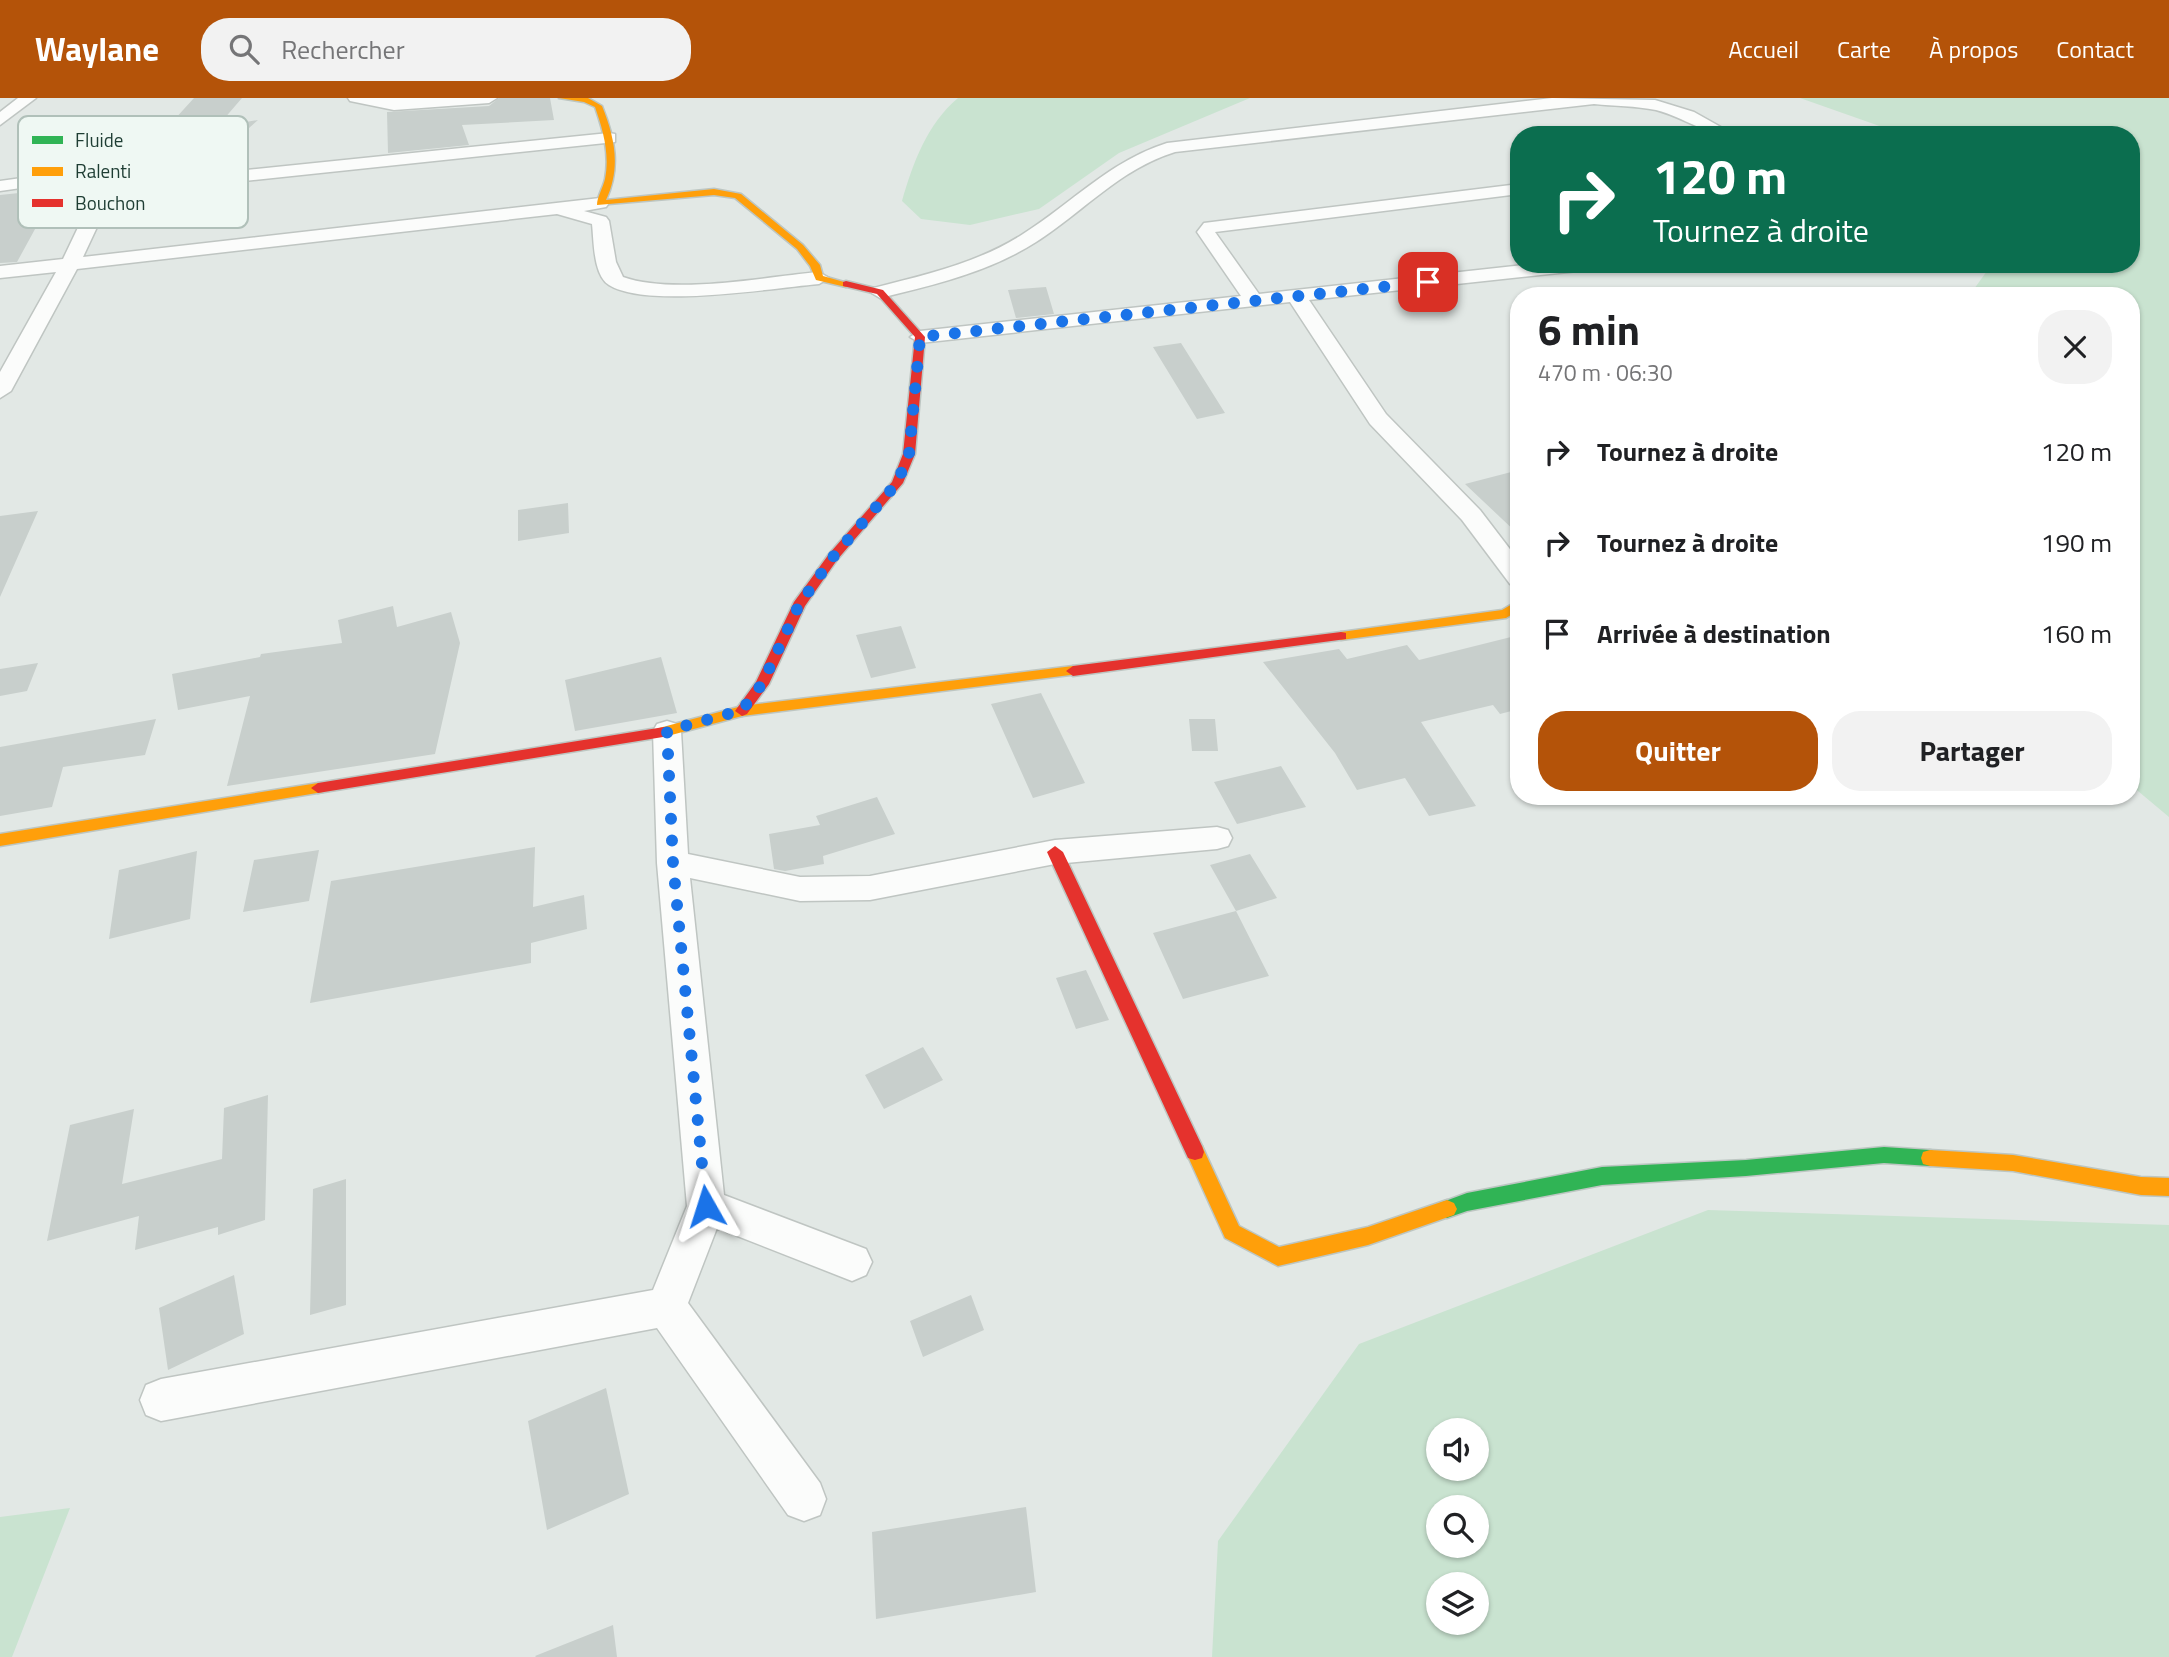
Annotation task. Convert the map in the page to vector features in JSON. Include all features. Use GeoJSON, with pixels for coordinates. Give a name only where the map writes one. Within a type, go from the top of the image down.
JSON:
{"type":"FeatureCollection","features":[{"type":"Feature","properties":{"kind":"street"},"geometry":{"type":"LineString","coordinates":[[0,120],[28,98]]}},
{"type":"Feature","properties":{"kind":"street"},"geometry":{"type":"LineString","coordinates":[[356,98],[394,105],[489,98]]}},
{"type":"Feature","properties":{"kind":"street"},"geometry":{"type":"LineString","coordinates":[[564,98],[586,100],[598,106],[609,138],[615,170],[608,192],[600,203]]}},
{"type":"Feature","properties":{"kind":"street"},"geometry":{"type":"LineString","coordinates":[[554,209],[600,221],[607,269],[616,281],[636,287],[674,289],[819,278],[880,292],[951,274],[1002,255],[1068,213],[1141,158],[1173,147],[1494,107],[1594,99],[1656,105],[1688,115],[1709,126]]}},
{"type":"Feature","properties":{"kind":"street"},"geometry":{"type":"LineString","coordinates":[[248,175],[609,138]]}},
{"type":"Feature","properties":{"kind":"street"},"geometry":{"type":"LineString","coordinates":[[0,186],[18,183]]}},
{"type":"Feature","properties":{"kind":"street"},"geometry":{"type":"LineString","coordinates":[[1254,301],[1206,232],[1210,227],[1510,190]]}},
{"type":"Feature","properties":{"kind":"street"},"geometry":{"type":"LineString","coordinates":[[0,272],[714,192],[738,196],[800,247],[815,265],[819,278]]}},
{"type":"Feature","properties":{"kind":"street"},"geometry":{"type":"LineString","coordinates":[[0,391],[87,228]]}},
{"type":"Feature","properties":{"kind":"street"},"geometry":{"type":"LineString","coordinates":[[920,337],[1510,273]]}},
{"type":"Feature","properties":{"kind":"street"},"geometry":{"type":"LineString","coordinates":[[742,710],[762,684],[799,605],[833,557],[897,483],[909,454],[920,337],[880,292]]}},
{"type":"Feature","properties":{"kind":"street"},"geometry":{"type":"LineString","coordinates":[[1297,298],[1378,419],[1471,515],[1510,566]]}},
{"type":"Feature","properties":{"kind":"street"},"geometry":{"type":"LineString","coordinates":[[0,840],[667,731],[742,710],[1180,658],[1506,614],[1510,611]]}},
{"type":"Feature","properties":{"kind":"street"},"geometry":{"type":"LineString","coordinates":[[666,1307],[706,1206],[673,863],[667,731]]}},
{"type":"Feature","properties":{"kind":"street"},"geometry":{"type":"LineString","coordinates":[[673,863],[800,890],[870,888],[1055,852],[1217,838]]}},
{"type":"Feature","properties":{"kind":"street"},"geometry":{"type":"LineString","coordinates":[[1055,852],[1232,1232],[1278,1257],[1368,1237],[1467,1202],[1602,1176],[1746,1168],[1884,1154],[2013,1163],[2141,1186],[2169,1187]]}},
{"type":"Feature","properties":{"kind":"street"},"geometry":{"type":"LineString","coordinates":[[706,1206],[852,1262]]}},
{"type":"Feature","properties":{"kind":"street"},"geometry":{"type":"LineString","coordinates":[[161,1400],[666,1307]]}},
{"type":"Feature","properties":{"kind":"street"},"geometry":{"type":"LineString","coordinates":[[666,1307],[804,1499]]}},
{"type":"Feature","properties":{"kind":"green space"},"geometry":{"type":"Polygon","coordinates":[[[958,98],[1250,98],[1119,153],[1039,209],[970,225],[921,219],[902,201],[922,145],[947,108],[958,98]]]}},
{"type":"Feature","properties":{"kind":"green space"},"geometry":{"type":"Polygon","coordinates":[[[1800,98],[2169,98],[2169,817],[2140,793],[2140,287],[1975,287],[1986,273],[2140,273],[2140,126],[1879,126],[1800,98]]]}},
{"type":"Feature","properties":{"kind":"green space"},"geometry":{"type":"Polygon","coordinates":[[[1708,1210],[2169,1225],[2169,1657],[1212,1657],[1218,1541],[1359,1344],[1708,1210]]]}},
{"type":"Feature","properties":{"kind":"green space"},"geometry":{"type":"Polygon","coordinates":[[[70,1508],[12,1657],[0,1657],[0,1517],[70,1508]]]}},
{"type":"Feature","properties":{"kind":"building"},"geometry":{"type":"Polygon","coordinates":[[[194,98],[242,98],[226,116],[178,116],[194,98]]]}},
{"type":"Feature","properties":{"kind":"building"},"geometry":{"type":"Polygon","coordinates":[[[499,98],[550,98],[554,120],[462,125],[469,145],[388,153],[387,112],[489,106],[499,98]]]}},
{"type":"Feature","properties":{"kind":"building"},"geometry":{"type":"Polygon","coordinates":[[[258,120],[248,129],[248,122],[258,120]]]}},
{"type":"Feature","properties":{"kind":"building"},"geometry":{"type":"Polygon","coordinates":[[[18,193],[18,228],[36,228],[17,262],[0,263],[0,195],[18,193]]]}},
{"type":"Feature","properties":{"kind":"building"},"geometry":{"type":"Polygon","coordinates":[[[1046,287],[1054,314],[1016,318],[1008,290],[1046,287]]]}},
{"type":"Feature","properties":{"kind":"building"},"geometry":{"type":"Polygon","coordinates":[[[1181,343],[1225,413],[1197,419],[1153,347],[1181,343]]]}},
{"type":"Feature","properties":{"kind":"building"},"geometry":{"type":"Polygon","coordinates":[[[1510,472],[1510,526],[1465,484],[1510,472]]]}},
{"type":"Feature","properties":{"kind":"building"},"geometry":{"type":"Polygon","coordinates":[[[568,503],[569,533],[518,541],[518,510],[568,503]]]}},
{"type":"Feature","properties":{"kind":"building"},"geometry":{"type":"Polygon","coordinates":[[[38,511],[0,597],[0,516],[38,511]]]}},
{"type":"Feature","properties":{"kind":"building"},"geometry":{"type":"Polygon","coordinates":[[[393,606],[397,627],[451,612],[460,643],[435,754],[227,786],[250,696],[178,710],[172,674],[260,657],[261,654],[342,643],[338,620],[393,606]]]}},
{"type":"Feature","properties":{"kind":"building"},"geometry":{"type":"Polygon","coordinates":[[[901,626],[916,668],[871,678],[856,635],[901,626]]]}},
{"type":"Feature","properties":{"kind":"building"},"geometry":{"type":"Polygon","coordinates":[[[1510,637],[1510,711],[1500,714],[1493,705],[1421,722],[1476,806],[1429,816],[1405,778],[1357,790],[1335,753],[1263,662],[1339,649],[1347,659],[1407,645],[1419,660],[1510,637]]]}},
{"type":"Feature","properties":{"kind":"building"},"geometry":{"type":"Polygon","coordinates":[[[661,657],[677,713],[575,731],[565,680],[661,657]]]}},
{"type":"Feature","properties":{"kind":"building"},"geometry":{"type":"Polygon","coordinates":[[[38,663],[27,691],[0,696],[0,669],[38,663]]]}},
{"type":"Feature","properties":{"kind":"building"},"geometry":{"type":"Polygon","coordinates":[[[1041,693],[1085,783],[1033,798],[991,704],[1041,693]]]}},
{"type":"Feature","properties":{"kind":"building"},"geometry":{"type":"Polygon","coordinates":[[[156,719],[145,755],[63,767],[52,807],[0,816],[0,747],[156,719]]]}},
{"type":"Feature","properties":{"kind":"building"},"geometry":{"type":"Polygon","coordinates":[[[1189,719],[1215,719],[1218,751],[1192,751],[1189,719]]]}},
{"type":"Feature","properties":{"kind":"building"},"geometry":{"type":"Polygon","coordinates":[[[1281,766],[1306,807],[1237,824],[1214,782],[1281,766]]]}},
{"type":"Feature","properties":{"kind":"building"},"geometry":{"type":"Polygon","coordinates":[[[877,797],[895,834],[823,856],[824,864],[785,871],[774,869],[769,834],[820,825],[816,816],[877,797]]]}},
{"type":"Feature","properties":{"kind":"building"},"geometry":{"type":"Polygon","coordinates":[[[535,847],[533,907],[584,895],[587,929],[531,943],[531,963],[310,1003],[331,881],[535,847]]]}},
{"type":"Feature","properties":{"kind":"building"},"geometry":{"type":"Polygon","coordinates":[[[319,850],[309,901],[243,912],[254,860],[319,850]]]}},
{"type":"Feature","properties":{"kind":"building"},"geometry":{"type":"Polygon","coordinates":[[[197,851],[190,919],[109,939],[119,870],[197,851]]]}},
{"type":"Feature","properties":{"kind":"building"},"geometry":{"type":"Polygon","coordinates":[[[1250,854],[1277,898],[1236,911],[1210,865],[1250,854]]]}},
{"type":"Feature","properties":{"kind":"building"},"geometry":{"type":"Polygon","coordinates":[[[1236,911],[1269,976],[1183,999],[1153,933],[1236,911]]]}},
{"type":"Feature","properties":{"kind":"building"},"geometry":{"type":"Polygon","coordinates":[[[1086,970],[1109,1020],[1076,1029],[1056,978],[1086,970]]]}},
{"type":"Feature","properties":{"kind":"building"},"geometry":{"type":"Polygon","coordinates":[[[923,1047],[943,1080],[884,1109],[865,1075],[923,1047]]]}},
{"type":"Feature","properties":{"kind":"building"},"geometry":{"type":"Polygon","coordinates":[[[268,1095],[265,1220],[218,1235],[218,1227],[135,1250],[139,1216],[47,1241],[70,1125],[134,1109],[122,1184],[222,1159],[224,1108],[268,1095]]]}},
{"type":"Feature","properties":{"kind":"building"},"geometry":{"type":"Polygon","coordinates":[[[346,1179],[346,1305],[310,1315],[313,1189],[346,1179]]]}},
{"type":"Feature","properties":{"kind":"building"},"geometry":{"type":"Polygon","coordinates":[[[234,1275],[244,1334],[168,1370],[159,1308],[234,1275]]]}},
{"type":"Feature","properties":{"kind":"building"},"geometry":{"type":"Polygon","coordinates":[[[971,1295],[984,1330],[923,1357],[910,1321],[971,1295]]]}},
{"type":"Feature","properties":{"kind":"building"},"geometry":{"type":"Polygon","coordinates":[[[606,1388],[629,1494],[547,1530],[528,1421],[606,1388]]]}},
{"type":"Feature","properties":{"kind":"building"},"geometry":{"type":"Polygon","coordinates":[[[1026,1507],[1036,1592],[876,1619],[872,1532],[1026,1507]]]}},
{"type":"Feature","properties":{"kind":"building"},"geometry":{"type":"Polygon","coordinates":[[[613,1625],[617,1657],[535,1656],[613,1625]]]}},
{"type":"Feature","properties":{"kind":"traffic: fast"},"geometry":{"type":"LineString","coordinates":[[1447,1209],[1467,1202],[1602,1176],[1746,1168],[1884,1155],[1930,1158]]}},
{"type":"Feature","properties":{"kind":"traffic: slow"},"geometry":{"type":"LineString","coordinates":[[563,98],[586,100],[598,106],[603,118],[610,142],[611,167],[606,191],[600,203],[714,192],[738,196],[800,247],[815,265],[819,278],[846,284]]}},
{"type":"Feature","properties":{"kind":"traffic: slow"},"geometry":{"type":"LineString","coordinates":[[1341,636],[1506,614],[1510,611]]}},
{"type":"Feature","properties":{"kind":"traffic: slow"},"geometry":{"type":"LineString","coordinates":[[664,732],[742,711],[1073,671]]}},
{"type":"Feature","properties":{"kind":"traffic: slow"},"geometry":{"type":"LineString","coordinates":[[0,840],[318,788]]}},
{"type":"Feature","properties":{"kind":"traffic: slow"},"geometry":{"type":"LineString","coordinates":[[1195,1152],[1232,1232],[1278,1257],[1368,1236],[1447,1209]]}},
{"type":"Feature","properties":{"kind":"traffic: slow"},"geometry":{"type":"LineString","coordinates":[[1930,1158],[2013,1163],[2141,1186],[2169,1187]]}},
{"type":"Feature","properties":{"kind":"traffic: jam"},"geometry":{"type":"LineString","coordinates":[[742,711],[762,684],[799,605],[833,557],[897,483],[909,454],[920,337],[880,292],[846,284]]}},
{"type":"Feature","properties":{"kind":"traffic: jam"},"geometry":{"type":"LineString","coordinates":[[1073,671],[1341,636]]}},
{"type":"Feature","properties":{"kind":"traffic: jam"},"geometry":{"type":"LineString","coordinates":[[318,788],[664,732]]}},
{"type":"Feature","properties":{"kind":"traffic: jam"},"geometry":{"type":"LineString","coordinates":[[1055,852],[1195,1152]]}},
{"type":"Feature","properties":{"kind":"route"},"geometry":{"type":"LineString","coordinates":[[706,1206],[673,863],[667,731],[742,710],[762,684],[799,605],[833,557],[897,483],[909,454],[911,404],[917,378],[920,337],[1428,282]]}}]}
